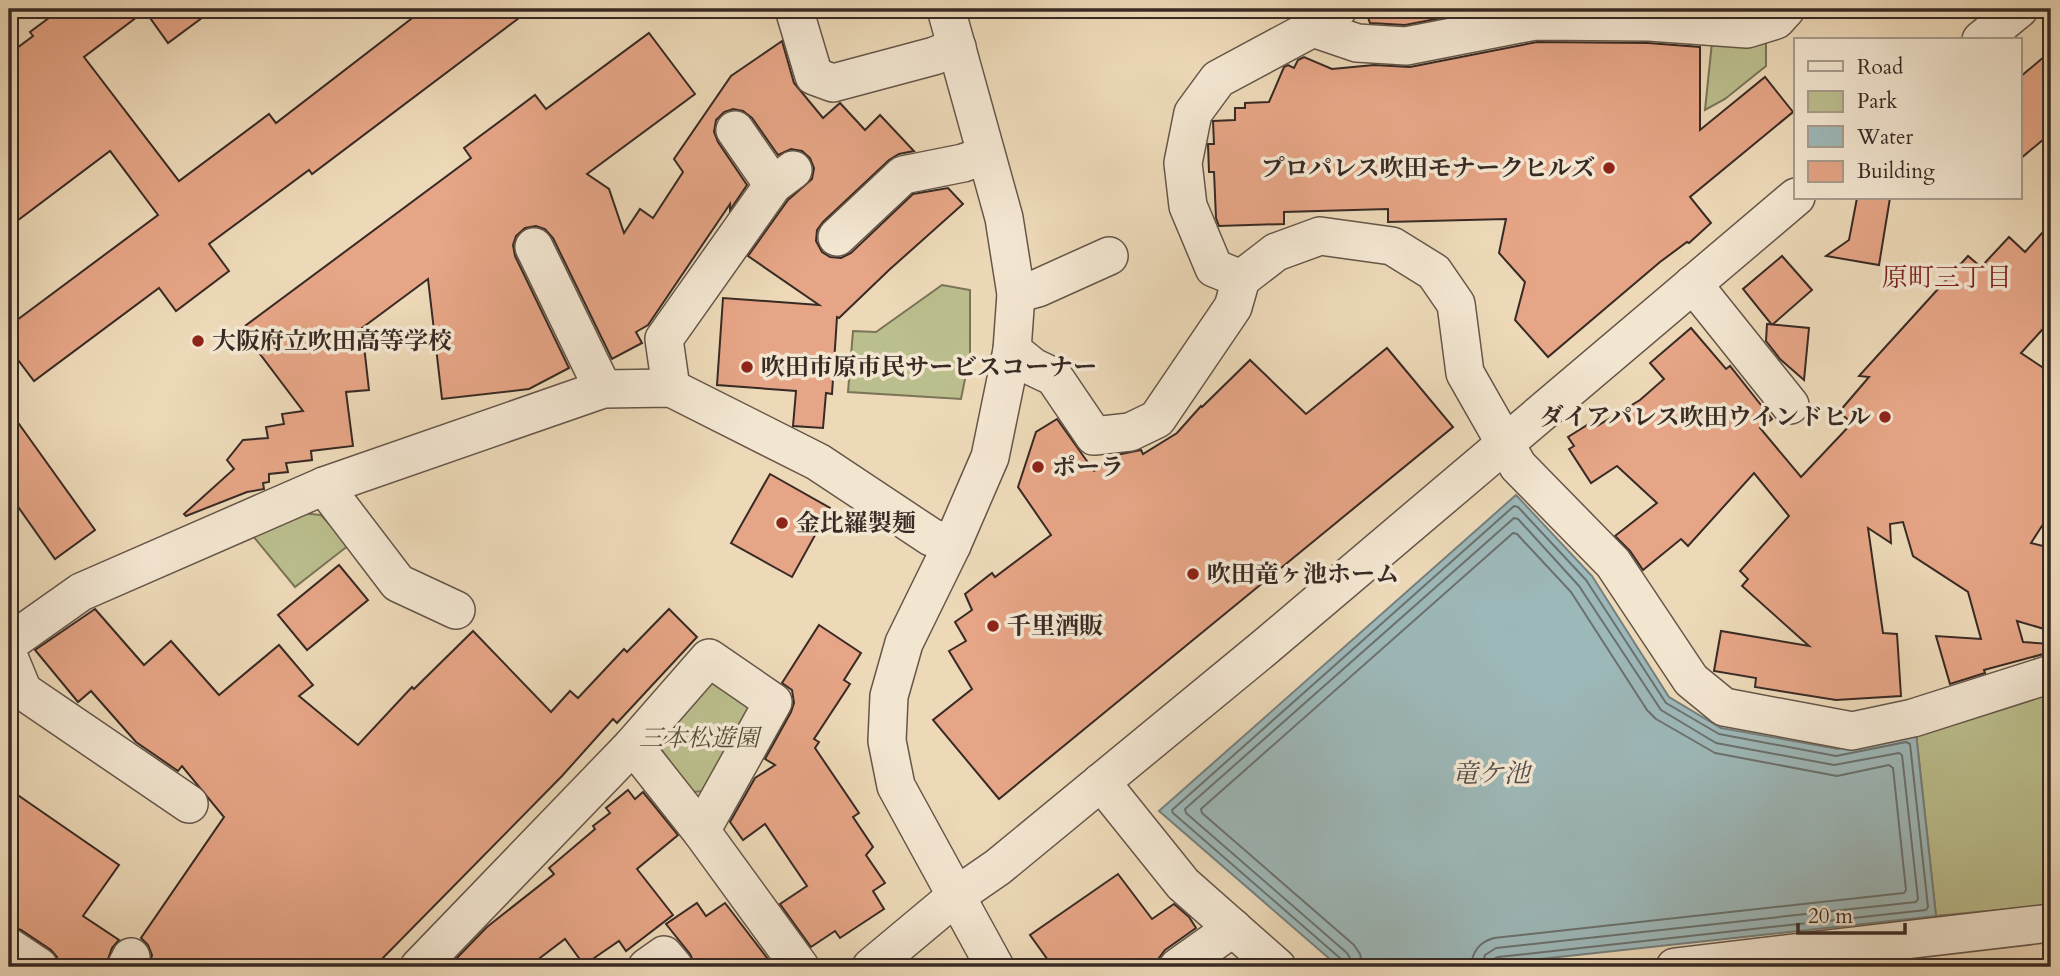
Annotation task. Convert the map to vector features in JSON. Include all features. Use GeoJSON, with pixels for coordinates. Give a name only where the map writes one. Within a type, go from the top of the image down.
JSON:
{"type":"FeatureCollection","features":[{"type":"Feature","properties":{"kind":"street"},"geometry":{"type":"LineString","coordinates":[[794,9],[814,76],[833,83],[934,56],[957,47]]}},
{"type":"Feature","properties":{"kind":"street"},"geometry":{"type":"LineString","coordinates":[[946,9],[1004,218],[1016,294],[1012,350],[990,457],[953,545],[904,643],[889,696],[887,741],[896,786],[995,967]]}},
{"type":"Feature","properties":{"kind":"street"},"geometry":{"type":"LineString","coordinates":[[1241,279],[1214,268],[1188,206],[1183,163],[1193,113],[1218,79],[1326,19],[1357,43],[1406,46],[1535,21],[1649,22],[1747,29],[1776,20],[1786,9]]}},
{"type":"Feature","properties":{"kind":"street"},"geometry":{"type":"LineString","coordinates":[[1984,38],[2019,9]]}},
{"type":"Feature","properties":{"kind":"street"},"geometry":{"type":"LineString","coordinates":[[671,388],[664,338],[783,178],[735,130]]}},
{"type":"Feature","properties":{"kind":"street"},"geometry":{"type":"LineString","coordinates":[[837,237],[903,175],[963,163],[986,155]]}},
{"type":"Feature","properties":{"kind":"street"},"geometry":{"type":"LineString","coordinates":[[870,967],[956,896],[998,867],[1264,648],[1794,199]]}},
{"type":"Feature","properties":{"kind":"street"},"geometry":{"type":"LineString","coordinates":[[1012,350],[1033,367],[1054,377],[1094,436],[1130,432],[1157,419],[1233,307],[1241,279],[1276,252],[1320,236],[1392,246],[1434,272],[1456,304],[1465,373],[1518,466],[1613,563],[1691,680],[1724,707],[1852,731],[1913,718],[2051,674]]}},
{"type":"Feature","properties":{"kind":"street"},"geometry":{"type":"LineString","coordinates":[[534,247],[603,389]]}},
{"type":"Feature","properties":{"kind":"street"},"geometry":{"type":"LineString","coordinates":[[1016,294],[1038,288],[1109,256]]}},
{"type":"Feature","properties":{"kind":"street"},"geometry":{"type":"LineString","coordinates":[[1693,284],[1790,405]]}},
{"type":"Feature","properties":{"kind":"street"},"geometry":{"type":"LineString","coordinates":[[9,643],[81,592],[324,486],[603,389],[671,388],[818,462],[931,537],[953,545]]}},
{"type":"Feature","properties":{"kind":"street"},"geometry":{"type":"LineString","coordinates":[[324,486],[398,583],[456,610]]}},
{"type":"Feature","properties":{"kind":"street"},"geometry":{"type":"LineString","coordinates":[[9,657],[23,691],[189,804]]}},
{"type":"Feature","properties":{"kind":"street"},"geometry":{"type":"LineString","coordinates":[[419,967],[633,745],[709,659],[773,702],[701,831]]}},
{"type":"Feature","properties":{"kind":"street"},"geometry":{"type":"LineString","coordinates":[[633,745],[701,831],[800,967]]}},
{"type":"Feature","properties":{"kind":"street"},"geometry":{"type":"LineString","coordinates":[[1101,782],[1183,884],[1277,967]]}},
{"type":"Feature","properties":{"kind":"street"},"geometry":{"type":"LineString","coordinates":[[1675,967],[2051,923]]}},
{"type":"Feature","properties":{"kind":"street"},"geometry":{"type":"LineString","coordinates":[[1178,967],[1233,928]]}},
{"type":"Feature","properties":{"kind":"street"},"geometry":{"type":"LineString","coordinates":[[9,947],[39,967]]}},
{"type":"Feature","properties":{"kind":"street"},"geometry":{"type":"LineString","coordinates":[[647,967],[664,955],[674,967]]}},
{"type":"Feature","properties":{"kind":"green space"},"geometry":{"type":"Polygon","coordinates":[[[1766,40],[1766,66],[1725,99],[1705,110],[1712,42],[1766,40]]]}},
{"type":"Feature","properties":{"kind":"green space"},"geometry":{"type":"Polygon","coordinates":[[[942,285],[970,290],[970,354],[961,399],[848,392],[853,331],[876,332],[942,285]]]}},
{"type":"Feature","properties":{"kind":"green space"},"geometry":{"type":"Polygon","coordinates":[[[301,513],[321,515],[349,545],[295,587],[253,536],[301,513]]]}},
{"type":"Feature","properties":{"kind":"green space","name":"三本松遊園"},"geometry":{"type":"Polygon","coordinates":[[[720,681],[746,698],[751,715],[707,791],[692,792],[658,745],[661,730],[704,684],[720,681]]]}},
{"type":"Feature","properties":{"kind":"green space"},"geometry":{"type":"Polygon","coordinates":[[[2051,690],[2051,905],[1936,916],[1916,733],[2051,690]]]}},
{"type":"Feature","properties":{"kind":"water","name":"竜ケ池"},"geometry":{"type":"Polygon","coordinates":[[[1516,495],[1592,576],[1669,697],[1721,728],[1838,749],[1916,733],[1936,916],[1466,967],[1339,967],[1159,811],[1516,495]]]}},
{"type":"Feature","properties":{"kind":"building"},"geometry":{"type":"Polygon","coordinates":[[[61,9],[214,9],[168,43],[145,11],[84,57],[179,181],[269,114],[276,123],[424,9],[531,9],[312,174],[309,170],[209,244],[229,271],[176,311],[159,288],[34,381],[9,348],[9,326],[158,215],[110,151],[9,227],[9,54],[33,36],[30,32],[61,9]]]}},
{"type":"Feature","properties":{"kind":"building"},"geometry":{"type":"Polygon","coordinates":[[[1365,9],[1488,9],[1405,25],[1370,23],[1365,9]]]}},
{"type":"Feature","properties":{"kind":"building"},"geometry":{"type":"Polygon","coordinates":[[[649,33],[695,94],[587,174],[609,189],[624,233],[640,209],[653,218],[683,172],[674,159],[731,76],[782,41],[794,83],[823,118],[840,103],[865,130],[880,115],[914,151],[899,154],[889,160],[823,222],[817,230],[816,241],[822,252],[830,257],[841,258],[851,253],[913,194],[948,188],[963,204],[837,317],[832,394],[826,393],[823,428],[793,426],[796,391],[717,385],[723,298],[819,305],[748,256],[788,200],[812,179],[814,168],[810,158],[802,151],[791,149],[778,155],[752,118],[743,111],[733,109],[724,112],[716,120],[714,132],[747,185],[730,210],[730,204],[648,325],[636,332],[642,343],[612,359],[553,238],[545,229],[536,226],[525,228],[516,236],[513,245],[515,256],[569,368],[529,389],[442,399],[428,279],[362,328],[369,390],[346,392],[353,446],[311,451],[312,460],[286,463],[288,472],[269,474],[269,482],[263,483],[264,489],[247,492],[186,516],[184,514],[234,469],[227,460],[243,440],[268,438],[266,427],[284,424],[282,414],[303,411],[241,329],[471,158],[464,148],[535,95],[546,109],[649,33]]]}},
{"type":"Feature","properties":{"kind":"building"},"geometry":{"type":"Polygon","coordinates":[[[1537,42],[1648,43],[1700,47],[1700,130],[1765,77],[1793,112],[1690,197],[1711,223],[1689,243],[1660,262],[1548,357],[1515,320],[1525,282],[1499,253],[1506,219],[1388,222],[1388,209],[1284,212],[1284,224],[1219,226],[1216,218],[1214,172],[1209,172],[1208,144],[1214,144],[1213,121],[1235,120],[1235,108],[1245,108],[1245,103],[1269,102],[1284,67],[1288,65],[1294,68],[1298,60],[1304,57],[1332,69],[1374,65],[1410,67],[1537,42]]]}},
{"type":"Feature","properties":{"kind":"building"},"geometry":{"type":"Polygon","coordinates":[[[2051,51],[2051,133],[2022,157],[2022,75],[2051,51]]]}},
{"type":"Feature","properties":{"kind":"building"},"geometry":{"type":"Polygon","coordinates":[[[1857,200],[1890,200],[1879,265],[1826,256],[1849,240],[1857,200]]]}},
{"type":"Feature","properties":{"kind":"building"},"geometry":{"type":"Polygon","coordinates":[[[2051,223],[2051,320],[2021,353],[2051,373],[2051,512],[2031,543],[2051,548],[2051,631],[2017,621],[2023,642],[2051,644],[2051,652],[1984,670],[1985,673],[1950,684],[1936,636],[1981,639],[1968,592],[1913,556],[1903,522],[1890,524],[1891,543],[1868,528],[1883,633],[1897,634],[1901,696],[1836,700],[1755,687],[1756,678],[1714,671],[1721,631],[1809,646],[1742,586],[1748,579],[1740,571],[1789,516],[1754,473],[1688,546],[1681,539],[1643,570],[1615,536],[1657,503],[1617,466],[1591,483],[1569,449],[1574,446],[1568,437],[1592,422],[1597,426],[1640,400],[1664,379],[1650,363],[1691,328],[1726,369],[1730,366],[1772,419],[1760,428],[1801,477],[1852,423],[1839,412],[1869,377],[1859,376],[1968,256],[1981,267],[2009,237],[2025,252],[2051,223]]]}},
{"type":"Feature","properties":{"kind":"building"},"geometry":{"type":"Polygon","coordinates":[[[1782,256],[1812,290],[1772,325],[1743,289],[1782,256]]]}},
{"type":"Feature","properties":{"kind":"building"},"geometry":{"type":"Polygon","coordinates":[[[1767,324],[1809,328],[1804,380],[1780,359],[1766,341],[1767,324]]]}},
{"type":"Feature","properties":{"kind":"building","name":"吹田竜ヶ池ホーム"},"geometry":{"type":"Polygon","coordinates":[[[1387,348],[1453,427],[999,799],[933,720],[972,689],[949,651],[966,641],[955,622],[972,610],[965,594],[992,573],[995,577],[1051,535],[1018,487],[1036,432],[1057,419],[1094,471],[1121,454],[1141,450],[1143,454],[1177,433],[1201,406],[1250,360],[1306,414],[1387,348]]]}},
{"type":"Feature","properties":{"kind":"building"},"geometry":{"type":"Polygon","coordinates":[[[9,410],[95,530],[55,559],[9,494],[9,410]]]}},
{"type":"Feature","properties":{"kind":"building","name":"金比羅製麺"},"geometry":{"type":"Polygon","coordinates":[[[770,474],[830,508],[792,577],[731,543],[770,474]]]}},
{"type":"Feature","properties":{"kind":"building"},"geometry":{"type":"Polygon","coordinates":[[[339,565],[368,600],[307,650],[278,615],[339,565]]]}},
{"type":"Feature","properties":{"kind":"building"},"geometry":{"type":"Polygon","coordinates":[[[95,609],[144,665],[171,641],[219,695],[279,645],[313,685],[299,696],[358,745],[412,687],[414,689],[473,631],[551,712],[570,691],[578,698],[624,649],[627,652],[669,609],[697,637],[617,723],[613,719],[562,776],[374,967],[149,967],[152,955],[141,938],[224,817],[182,766],[178,771],[136,742],[91,691],[78,702],[35,650],[95,609]]]}},
{"type":"Feature","properties":{"kind":"building"},"geometry":{"type":"Polygon","coordinates":[[[819,625],[861,653],[844,680],[850,684],[814,739],[819,742],[815,748],[859,813],[853,817],[873,847],[866,855],[885,883],[873,891],[884,909],[840,938],[835,931],[811,947],[780,904],[807,886],[765,824],[743,840],[730,822],[755,778],[775,765],[765,759],[794,703],[792,690],[782,683],[819,625]]]}},
{"type":"Feature","properties":{"kind":"building"},"geometry":{"type":"Polygon","coordinates":[[[9,789],[119,865],[83,916],[119,940],[112,948],[105,967],[60,967],[51,950],[21,930],[9,926],[9,789]]]}},
{"type":"Feature","properties":{"kind":"building"},"geometry":{"type":"Polygon","coordinates":[[[628,790],[635,799],[643,792],[678,835],[637,869],[673,915],[626,951],[619,941],[584,965],[565,939],[528,967],[448,967],[487,927],[554,874],[549,868],[595,829],[593,826],[610,813],[606,808],[628,790]]]}},
{"type":"Feature","properties":{"kind":"building"},"geometry":{"type":"Polygon","coordinates":[[[1118,874],[1152,919],[1174,904],[1189,917],[1196,928],[1165,950],[1157,967],[1053,967],[1030,935],[1118,874]]]}},
{"type":"Feature","properties":{"kind":"building"},"geometry":{"type":"Polygon","coordinates":[[[697,903],[706,916],[725,903],[774,967],[696,967],[690,954],[666,924],[697,903]]]}},
{"type":"Feature","properties":{"kind":"place","name":"プロパレス吹田モナークヒルズ"},"geometry":{"type":"Point","coordinates":[1609,168]}},
{"type":"Feature","properties":{"kind":"place","name":"大阪府立吹田高等学校"},"geometry":{"type":"Point","coordinates":[198,341]}},
{"type":"Feature","properties":{"kind":"place","name":"吹田市原市民サービスコーナー"},"geometry":{"type":"Point","coordinates":[747,367]}},
{"type":"Feature","properties":{"kind":"place","name":"ダイアパレス吹田ウインドヒル"},"geometry":{"type":"Point","coordinates":[1885,417]}},
{"type":"Feature","properties":{"kind":"place","name":"ポーラ"},"geometry":{"type":"Point","coordinates":[1038,467]}},
{"type":"Feature","properties":{"kind":"place","name":"金比羅製麺"},"geometry":{"type":"Point","coordinates":[782,523]}},
{"type":"Feature","properties":{"kind":"place","name":"吹田竜ヶ池ホーム"},"geometry":{"type":"Point","coordinates":[1193,574]}},
{"type":"Feature","properties":{"kind":"place","name":"千里酒販"},"geometry":{"type":"Point","coordinates":[993,626]}},
{"type":"Feature","properties":{"kind":"district","name":"原町三丁目"},"geometry":{"type":"Point","coordinates":[1947,277]}}]}
